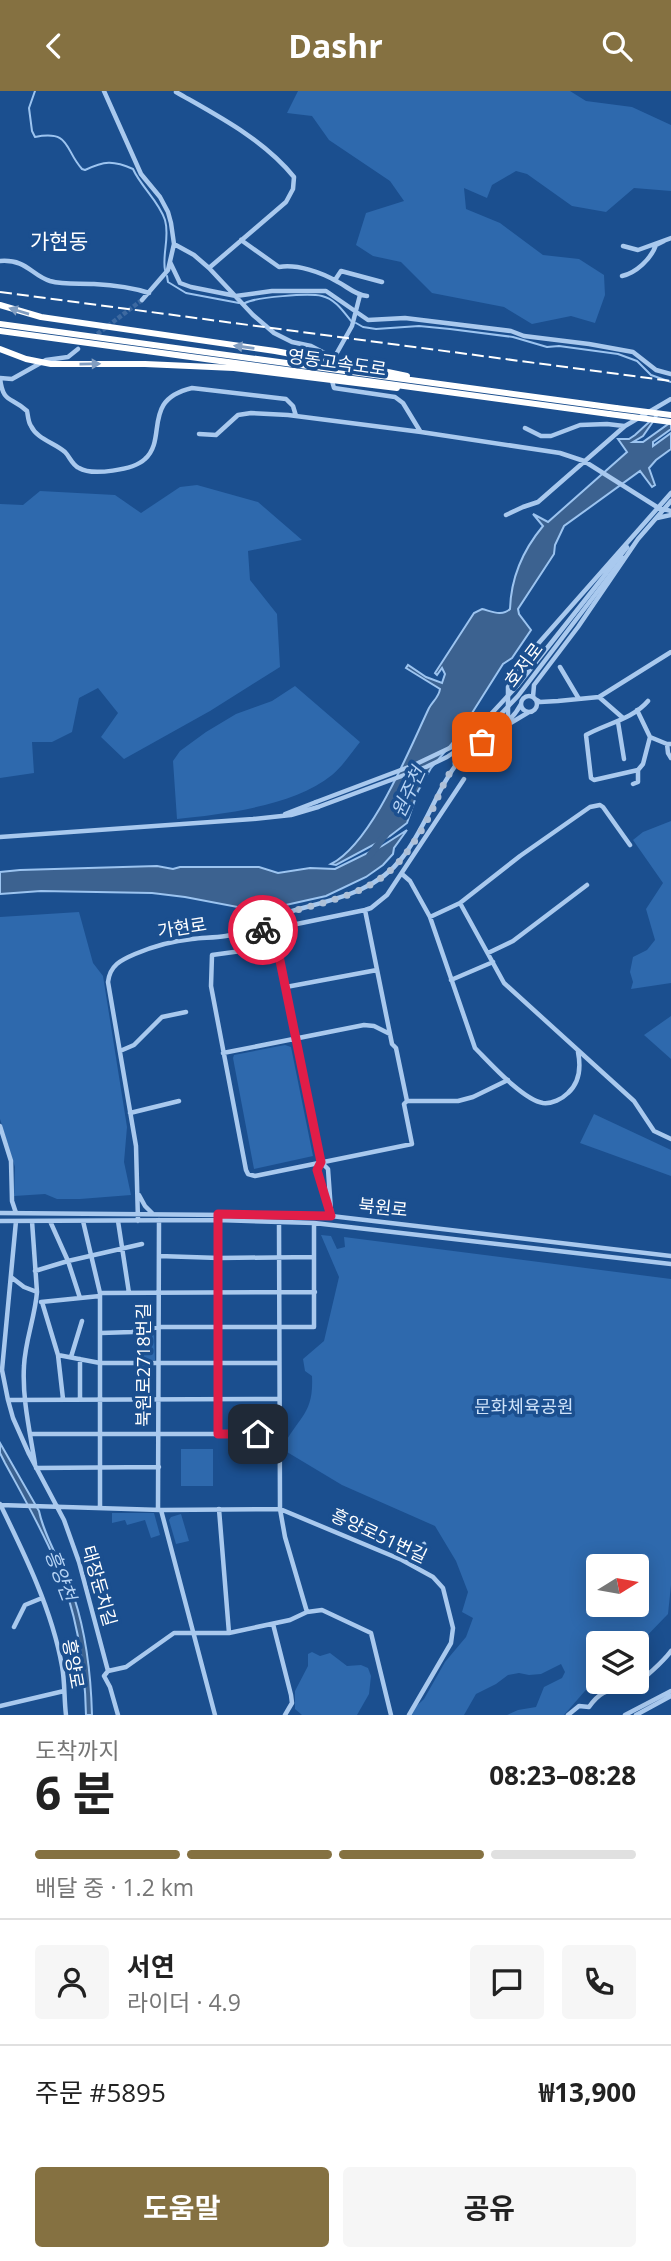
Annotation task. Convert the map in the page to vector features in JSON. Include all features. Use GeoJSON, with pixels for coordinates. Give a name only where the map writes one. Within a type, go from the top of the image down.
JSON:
{"type":"FeatureCollection","features":[{"type":"Feature","properties":{"kind":"highway"},"geometry":{"type":"LineString","coordinates":[[0,305],[41,317],[288,353],[436,383]]}},
{"type":"Feature","properties":{"kind":"highway","name":"영동고속도로"},"geometry":{"type":"LineString","coordinates":[[0,324],[671,415]]}},
{"type":"Feature","properties":{"kind":"highway","name":"영동고속도로"},"geometry":{"type":"LineString","coordinates":[[0,331],[671,422]]}},
{"type":"Feature","properties":{"kind":"highway"},"geometry":{"type":"LineString","coordinates":[[0,349],[26,359],[51,364],[212,367],[452,393]]}},
{"type":"Feature","properties":{"kind":"street"},"geometry":{"type":"LineString","coordinates":[[104,91],[141,174],[168,212],[174,244],[168,270],[142,300]]}},
{"type":"Feature","properties":{"kind":"street"},"geometry":{"type":"LineString","coordinates":[[176,92],[251,138],[279,159],[294,177],[293,189],[286,202],[209,268]]}},
{"type":"Feature","properties":{"kind":"street"},"geometry":{"type":"LineString","coordinates":[[622,276],[636,272],[656,245],[671,238]]}},
{"type":"Feature","properties":{"kind":"street"},"geometry":{"type":"LineString","coordinates":[[241,240],[279,267],[292,265],[335,280],[360,295],[367,296]]}},
{"type":"Feature","properties":{"kind":"street"},"geometry":{"type":"LineString","coordinates":[[623,246],[638,250],[664,241]]}},
{"type":"Feature","properties":{"kind":"street"},"geometry":{"type":"LineString","coordinates":[[174,244],[194,255],[209,268],[268,328],[284,339],[311,346],[334,360],[352,326],[360,295]]}},
{"type":"Feature","properties":{"kind":"street"},"geometry":{"type":"LineString","coordinates":[[0,261],[17,262],[34,270],[46,280],[109,285],[149,293]]}},
{"type":"Feature","properties":{"kind":"street"},"geometry":{"type":"LineString","coordinates":[[170,262],[180,283],[201,290],[236,296],[272,291],[326,291],[355,315],[368,320],[405,318],[613,347],[633,352],[656,370],[671,374]]}},
{"type":"Feature","properties":{"kind":"street"},"geometry":{"type":"LineString","coordinates":[[335,280],[341,271],[382,282]]}},
{"type":"Feature","properties":{"kind":"street"},"geometry":{"type":"LineString","coordinates":[[78,349],[68,357],[46,360],[12,379],[0,378],[2,391],[8,399],[27,411],[31,426],[65,453],[80,469],[122,469],[144,460],[150,454],[160,409],[182,390],[191,388],[286,399],[293,406],[296,416]]}},
{"type":"Feature","properties":{"kind":"street"},"geometry":{"type":"LineString","coordinates":[[331,381],[334,389],[396,397],[403,403],[421,432]]}},
{"type":"Feature","properties":{"kind":"street"},"geometry":{"type":"LineString","coordinates":[[506,515],[538,502],[625,426],[671,399]]}},
{"type":"Feature","properties":{"kind":"street"},"geometry":{"type":"LineString","coordinates":[[199,434],[216,435],[243,413],[296,416],[560,453],[584,461],[650,501],[668,505],[671,513],[656,518]]}},
{"type":"Feature","properties":{"kind":"street"},"geometry":{"type":"LineString","coordinates":[[525,428],[541,436],[551,436],[580,425],[607,423],[625,426]]}},
{"type":"Feature","properties":{"kind":"street","name":"호저로"},"geometry":{"type":"LineString","coordinates":[[0,837],[113,828],[182,826],[285,815],[414,765],[456,745],[479,727],[517,686],[671,493]]}},
{"type":"Feature","properties":{"kind":"street","name":"호저로"},"geometry":{"type":"LineString","coordinates":[[636,537],[668,505]]}},
{"type":"Feature","properties":{"kind":"street"},"geometry":{"type":"LineString","coordinates":[[532,710],[537,704],[534,685],[578,627],[623,555]]}},
{"type":"Feature","properties":{"kind":"street"},"geometry":{"type":"LineString","coordinates":[[508,721],[508,687],[515,674],[529,655],[623,555]]}},
{"type":"Feature","properties":{"kind":"street"},"geometry":{"type":"LineString","coordinates":[[532,710],[523,709],[521,704],[524,698],[534,698],[540,702],[598,697],[671,652]]}},
{"type":"Feature","properties":{"kind":"street"},"geometry":{"type":"LineString","coordinates":[[560,667],[579,699]]}},
{"type":"Feature","properties":{"kind":"street"},"geometry":{"type":"LineString","coordinates":[[598,697],[621,720],[624,759]]}},
{"type":"Feature","properties":{"kind":"street"},"geometry":{"type":"LineString","coordinates":[[500,729],[532,710],[558,701]]}},
{"type":"Feature","properties":{"kind":"street"},"geometry":{"type":"LineString","coordinates":[[637,710],[650,737],[643,764],[638,770],[591,778],[586,735],[621,720],[648,701]]}},
{"type":"Feature","properties":{"kind":"street","name":"가현로"},"geometry":{"type":"LineString","coordinates":[[138,1221],[136,1146],[108,982],[110,971],[115,965],[152,946],[233,934],[277,915],[343,897],[384,875],[415,840],[430,815],[446,778],[463,756],[500,729],[521,704]]}},
{"type":"Feature","properties":{"kind":"street"},"geometry":{"type":"LineString","coordinates":[[650,737],[669,744],[671,758]]}},
{"type":"Feature","properties":{"kind":"street"},"geometry":{"type":"LineString","coordinates":[[633,785],[638,782],[638,770]]}},
{"type":"Feature","properties":{"kind":"street"},"geometry":{"type":"LineString","coordinates":[[245,930],[259,931],[371,908],[387,895],[464,779]]}},
{"type":"Feature","properties":{"kind":"street"},"geometry":{"type":"LineString","coordinates":[[430,917],[460,903],[520,856],[590,807],[603,807],[630,845]]}},
{"type":"Feature","properties":{"kind":"street"},"geometry":{"type":"LineString","coordinates":[[402,874],[410,881],[430,917],[475,1048],[524,1093],[547,1103],[557,1101],[568,1094],[576,1084],[580,1072],[578,1052]]}},
{"type":"Feature","properties":{"kind":"street"},"geometry":{"type":"LineString","coordinates":[[488,953],[513,941],[587,885]]}},
{"type":"Feature","properties":{"kind":"street"},"geometry":{"type":"LineString","coordinates":[[460,903],[510,990],[634,1101],[653,1131],[671,1139]]}},
{"type":"Feature","properties":{"kind":"street"},"geometry":{"type":"LineString","coordinates":[[277,946],[212,955],[211,986],[248,1174],[255,1176],[412,1144],[404,1104],[407,1101],[396,1048],[392,1044],[365,910]]}},
{"type":"Feature","properties":{"kind":"street"},"geometry":{"type":"LineString","coordinates":[[287,926],[279,934],[277,946],[321,1162],[328,1169],[331,1224]]}},
{"type":"Feature","properties":{"kind":"street"},"geometry":{"type":"LineString","coordinates":[[452,981],[493,962]]}},
{"type":"Feature","properties":{"kind":"street"},"geometry":{"type":"LineString","coordinates":[[286,987],[377,970]]}},
{"type":"Feature","properties":{"kind":"street"},"geometry":{"type":"LineString","coordinates":[[120,1051],[134,1045],[162,1017],[186,1012]]}},
{"type":"Feature","properties":{"kind":"street"},"geometry":{"type":"LineString","coordinates":[[223,1053],[364,1025],[374,1026],[390,1034]]}},
{"type":"Feature","properties":{"kind":"street"},"geometry":{"type":"LineString","coordinates":[[407,1101],[458,1101],[508,1080]]}},
{"type":"Feature","properties":{"kind":"street"},"geometry":{"type":"LineString","coordinates":[[130,1113],[179,1101]]}},
{"type":"Feature","properties":{"kind":"street"},"geometry":{"type":"LineString","coordinates":[[0,1126],[11,1161],[12,1201],[16,1213]]}},
{"type":"Feature","properties":{"kind":"street"},"geometry":{"type":"LineString","coordinates":[[321,1162],[317,1170],[331,1214]]}},
{"type":"Feature","properties":{"kind":"street"},"geometry":{"type":"LineString","coordinates":[[137,1191],[153,1214]]}},
{"type":"Feature","properties":{"kind":"street","name":"북원로"},"geometry":{"type":"LineString","coordinates":[[3,1213],[153,1214],[331,1224],[671,1263]]}},
{"type":"Feature","properties":{"kind":"street","name":"북원로"},"geometry":{"type":"LineString","coordinates":[[0,1221],[138,1221],[331,1214],[671,1256]]}},
{"type":"Feature","properties":{"kind":"street"},"geometry":{"type":"LineString","coordinates":[[218,1217],[218,1434]]}},
{"type":"Feature","properties":{"kind":"street","name":"북원로2718번길"},"geometry":{"type":"LineString","coordinates":[[159,1220],[160,1509]]}},
{"type":"Feature","properties":{"kind":"street","name":"태장둔치길"},"geometry":{"type":"LineString","coordinates":[[16,1221],[2,1370],[8,1400],[13,1418],[54,1507],[64,1521],[79,1562],[108,1671],[104,1676],[118,1715]]}},
{"type":"Feature","properties":{"kind":"street"},"geometry":{"type":"LineString","coordinates":[[32,1221],[37,1292],[58,1355],[63,1399]]}},
{"type":"Feature","properties":{"kind":"street"},"geometry":{"type":"LineString","coordinates":[[50,1221],[68,1261],[80,1298]]}},
{"type":"Feature","properties":{"kind":"street"},"geometry":{"type":"LineString","coordinates":[[83,1221],[100,1294],[100,1508]]}},
{"type":"Feature","properties":{"kind":"street"},"geometry":{"type":"LineString","coordinates":[[118,1221],[129,1293]]}},
{"type":"Feature","properties":{"kind":"street"},"geometry":{"type":"LineString","coordinates":[[279,1222],[280,1509],[285,1537],[307,1612]]}},
{"type":"Feature","properties":{"kind":"street"},"geometry":{"type":"LineString","coordinates":[[101,1333],[132,1332],[159,1327],[314,1327],[314,1223]]}},
{"type":"Feature","properties":{"kind":"street"},"geometry":{"type":"LineString","coordinates":[[35,1271],[142,1244]]}},
{"type":"Feature","properties":{"kind":"street"},"geometry":{"type":"LineString","coordinates":[[159,1256],[314,1257]]}},
{"type":"Feature","properties":{"kind":"street"},"geometry":{"type":"LineString","coordinates":[[10,1276],[24,1287],[37,1292]]}},
{"type":"Feature","properties":{"kind":"street"},"geometry":{"type":"LineString","coordinates":[[39,1302],[100,1294],[314,1292]]}},
{"type":"Feature","properties":{"kind":"street"},"geometry":{"type":"LineString","coordinates":[[39,1302],[26,1341],[23,1369],[36,1468],[159,1467]]}},
{"type":"Feature","properties":{"kind":"street"},"geometry":{"type":"LineString","coordinates":[[71,1357],[82,1321]]}},
{"type":"Feature","properties":{"kind":"street"},"geometry":{"type":"LineString","coordinates":[[58,1355],[100,1363],[278,1363]]}},
{"type":"Feature","properties":{"kind":"street"},"geometry":{"type":"LineString","coordinates":[[80,1359],[80,1399]]}},
{"type":"Feature","properties":{"kind":"street"},"geometry":{"type":"LineString","coordinates":[[8,1400],[279,1399]]}},
{"type":"Feature","properties":{"kind":"street"},"geometry":{"type":"LineString","coordinates":[[31,1434],[279,1434]]}},
{"type":"Feature","properties":{"kind":"street","name":"흥양로51번길"},"geometry":{"type":"LineString","coordinates":[[2,1505],[280,1509],[402,1560],[433,1577],[443,1588],[453,1628],[451,1643],[409,1715]]}},
{"type":"Feature","properties":{"kind":"street","name":"흥양로"},"geometry":{"type":"LineString","coordinates":[[2,1505],[42,1598],[62,1666],[66,1715]]}},
{"type":"Feature","properties":{"kind":"street"},"geometry":{"type":"LineString","coordinates":[[160,1509],[215,1715]]}},
{"type":"Feature","properties":{"kind":"street"},"geometry":{"type":"LineString","coordinates":[[219,1509],[229,1633]]}},
{"type":"Feature","properties":{"kind":"street"},"geometry":{"type":"LineString","coordinates":[[402,1560],[424,1544]]}},
{"type":"Feature","properties":{"kind":"street"},"geometry":{"type":"LineString","coordinates":[[14,1627],[25,1605],[42,1598]]}},
{"type":"Feature","properties":{"kind":"street"},"geometry":{"type":"LineString","coordinates":[[108,1671],[126,1667],[174,1633],[229,1633],[322,1610],[371,1633],[391,1715]]}},
{"type":"Feature","properties":{"kind":"street"},"geometry":{"type":"LineString","coordinates":[[273,1624],[291,1695],[292,1703],[285,1715]]}},
{"type":"Feature","properties":{"kind":"street"},"geometry":{"type":"LineString","coordinates":[[568,1715],[579,1706],[589,1707],[611,1688],[637,1684],[665,1660],[671,1651]]}},
{"type":"Feature","properties":{"kind":"street"},"geometry":{"type":"LineString","coordinates":[[0,1706],[64,1691]]}},
{"type":"Feature","properties":{"kind":"street"},"geometry":{"type":"LineString","coordinates":[[625,1715],[671,1691]]}},
{"type":"Feature","properties":{"kind":"street"},"geometry":{"type":"LineString","coordinates":[[636,1715],[671,1696]]}},
{"type":"Feature","properties":{"kind":"green space"},"geometry":{"type":"Polygon","coordinates":[[[298,91],[570,91],[586,101],[632,107],[671,125],[671,191],[634,188],[606,212],[572,206],[527,174],[516,171],[492,185],[487,198],[464,188],[466,209],[500,223],[543,255],[579,259],[604,275],[605,295],[595,323],[571,316],[532,324],[504,307],[432,293],[401,262],[373,256],[356,245],[366,213],[404,201],[390,181],[329,140],[312,116],[287,113],[298,91]]]}},
{"type":"Feature","properties":{"kind":"green space"},"geometry":{"type":"Polygon","coordinates":[[[197,485],[258,502],[302,540],[248,551],[250,580],[277,614],[280,667],[210,711],[124,759],[101,737],[118,713],[98,688],[79,698],[72,732],[52,742],[32,742],[34,773],[0,778],[0,504],[23,505],[40,491],[115,495],[141,513],[180,487],[197,485]]]}},
{"type":"Feature","properties":{"kind":"green space"},"geometry":{"type":"Polygon","coordinates":[[[295,686],[360,742],[340,768],[316,786],[279,801],[237,811],[177,819],[173,761],[180,751],[236,714],[272,701],[295,686]]]}},
{"type":"Feature","properties":{"kind":"green space"},"geometry":{"type":"Polygon","coordinates":[[[671,821],[671,983],[631,989],[633,957],[647,950],[655,940],[646,909],[663,883],[633,840],[643,832],[671,821]]]}},
{"type":"Feature","properties":{"kind":"green space"},"geometry":{"type":"Polygon","coordinates":[[[79,912],[93,963],[103,976],[127,1127],[124,1162],[131,1195],[80,1199],[57,1199],[45,1194],[14,1196],[15,1167],[0,1119],[0,917],[79,912]]]}},
{"type":"Feature","properties":{"kind":"green space"},"geometry":{"type":"Polygon","coordinates":[[[671,1016],[671,1059],[644,1035],[671,1016]]]}},
{"type":"Feature","properties":{"kind":"green space"},"geometry":{"type":"Polygon","coordinates":[[[285,1045],[291,1047],[313,1156],[254,1169],[233,1058],[234,1055],[285,1045]]]}},
{"type":"Feature","properties":{"kind":"green space"},"geometry":{"type":"Polygon","coordinates":[[[594,1114],[671,1150],[671,1176],[580,1143],[594,1114]]]}},
{"type":"Feature","properties":{"kind":"green space","name":"문화체육공원"},"geometry":{"type":"Polygon","coordinates":[[[321,1235],[331,1236],[337,1249],[345,1247],[344,1237],[671,1279],[671,1585],[668,1614],[649,1634],[649,1631],[586,1631],[586,1690],[564,1715],[507,1715],[536,1707],[544,1687],[562,1678],[565,1672],[561,1664],[541,1674],[508,1675],[476,1694],[464,1715],[407,1715],[424,1699],[445,1662],[466,1637],[473,1618],[462,1612],[468,1592],[456,1561],[435,1526],[342,1485],[282,1449],[310,1400],[312,1376],[305,1371],[303,1359],[324,1341],[339,1277],[321,1235]]]}},
{"type":"Feature","properties":{"kind":"green space"},"geometry":{"type":"Polygon","coordinates":[[[154,1332],[155,1360],[137,1361],[137,1335],[154,1332]]]}},
{"type":"Feature","properties":{"kind":"green space"},"geometry":{"type":"Polygon","coordinates":[[[181,1449],[213,1449],[213,1486],[181,1486],[181,1449]]]}},
{"type":"Feature","properties":{"kind":"green space"},"geometry":{"type":"Polygon","coordinates":[[[112,1513],[154,1513],[160,1535],[151,1538],[145,1520],[127,1525],[125,1520],[112,1523],[112,1513]]]}},
{"type":"Feature","properties":{"kind":"green space"},"geometry":{"type":"Polygon","coordinates":[[[181,1514],[189,1541],[176,1544],[169,1520],[181,1514]]]}},
{"type":"Feature","properties":{"kind":"green space"},"geometry":{"type":"Polygon","coordinates":[[[312,1652],[320,1656],[330,1653],[347,1666],[361,1665],[368,1668],[371,1676],[369,1694],[357,1715],[302,1715],[295,1709],[295,1691],[308,1666],[308,1654],[312,1652]]]}},
{"type":"Feature","properties":{"kind":"water"},"geometry":{"type":"Polygon","coordinates":[[[659,413],[643,436],[633,442],[643,442],[671,422],[671,429],[653,442],[653,446],[671,433],[671,449],[649,468],[655,485],[652,487],[640,471],[564,526],[554,554],[518,609],[531,630],[512,658],[503,664],[455,740],[431,768],[418,791],[407,823],[390,836],[336,865],[331,864],[361,837],[375,816],[439,692],[440,689],[406,668],[408,665],[426,677],[442,683],[445,674],[442,668],[437,675],[435,673],[474,613],[482,609],[500,613],[510,609],[519,565],[543,526],[533,514],[548,522],[627,452],[618,439],[629,439],[659,413]]]}},
{"type":"Feature","properties":{"kind":"water"},"geometry":{"type":"Polygon","coordinates":[[[407,830],[394,848],[393,854],[366,877],[326,896],[259,911],[152,893],[41,891],[0,894],[0,872],[20,870],[157,866],[173,869],[259,867],[278,873],[310,868],[335,869],[382,846],[407,830]]]}},
{"type":"Feature","properties":{"kind":"water","name":"흥양천"},"geometry":{"type":"Polygon","coordinates":[[[0,1443],[39,1511],[74,1597],[87,1655],[92,1715],[86,1715],[78,1638],[63,1581],[45,1538],[0,1453],[0,1443]]]}},
{"type":"Feature","properties":{"kind":"waterway"},"geometry":{"type":"LineString","coordinates":[[35,91],[29,108],[35,137],[55,136],[61,139],[76,162],[85,170],[109,163],[133,169],[165,220],[165,270]]}},
{"type":"Feature","properties":{"kind":"waterway"},"geometry":{"type":"LineString","coordinates":[[167,276],[168,282],[186,293],[239,303]]}},
{"type":"Feature","properties":{"kind":"waterway"},"geometry":{"type":"LineString","coordinates":[[245,303],[283,296],[322,296],[342,309],[351,321]]}},
{"type":"Feature","properties":{"kind":"waterway"},"geometry":{"type":"LineString","coordinates":[[356,323],[376,329],[419,326],[450,329],[513,337],[547,347],[559,346],[618,354],[637,361],[651,375],[671,382]]}},
{"type":"Feature","properties":{"kind":"waterway","name":"원주천"},"geometry":{"type":"LineString","coordinates":[[370,855],[386,834]]}},
{"type":"Feature","properties":{"kind":"tunnel"},"geometry":{"type":"LineString","coordinates":[[92,338],[142,300]]}},
{"type":"Feature","properties":{"kind":"railway"},"geometry":{"type":"LineString","coordinates":[[0,292],[671,381]]}},
{"type":"Feature","properties":{"kind":"way so far"},"geometry":{"type":"LineString","coordinates":[[263,930],[245,930],[265,919],[343,897],[384,875],[415,840],[430,815],[446,778],[465,754],[482,742]]}},
{"type":"Feature","properties":{"kind":"district","name":"가현동"},"geometry":{"type":"Point","coordinates":[59,242]}},
{"type":"Feature","properties":{"kind":"route"},"geometry":{"type":"LineString","coordinates":[[258,1434],[218,1434],[218,1214],[331,1216],[317,1170],[321,1162],[277,946],[279,934],[287,926],[263,930]]}}]}
